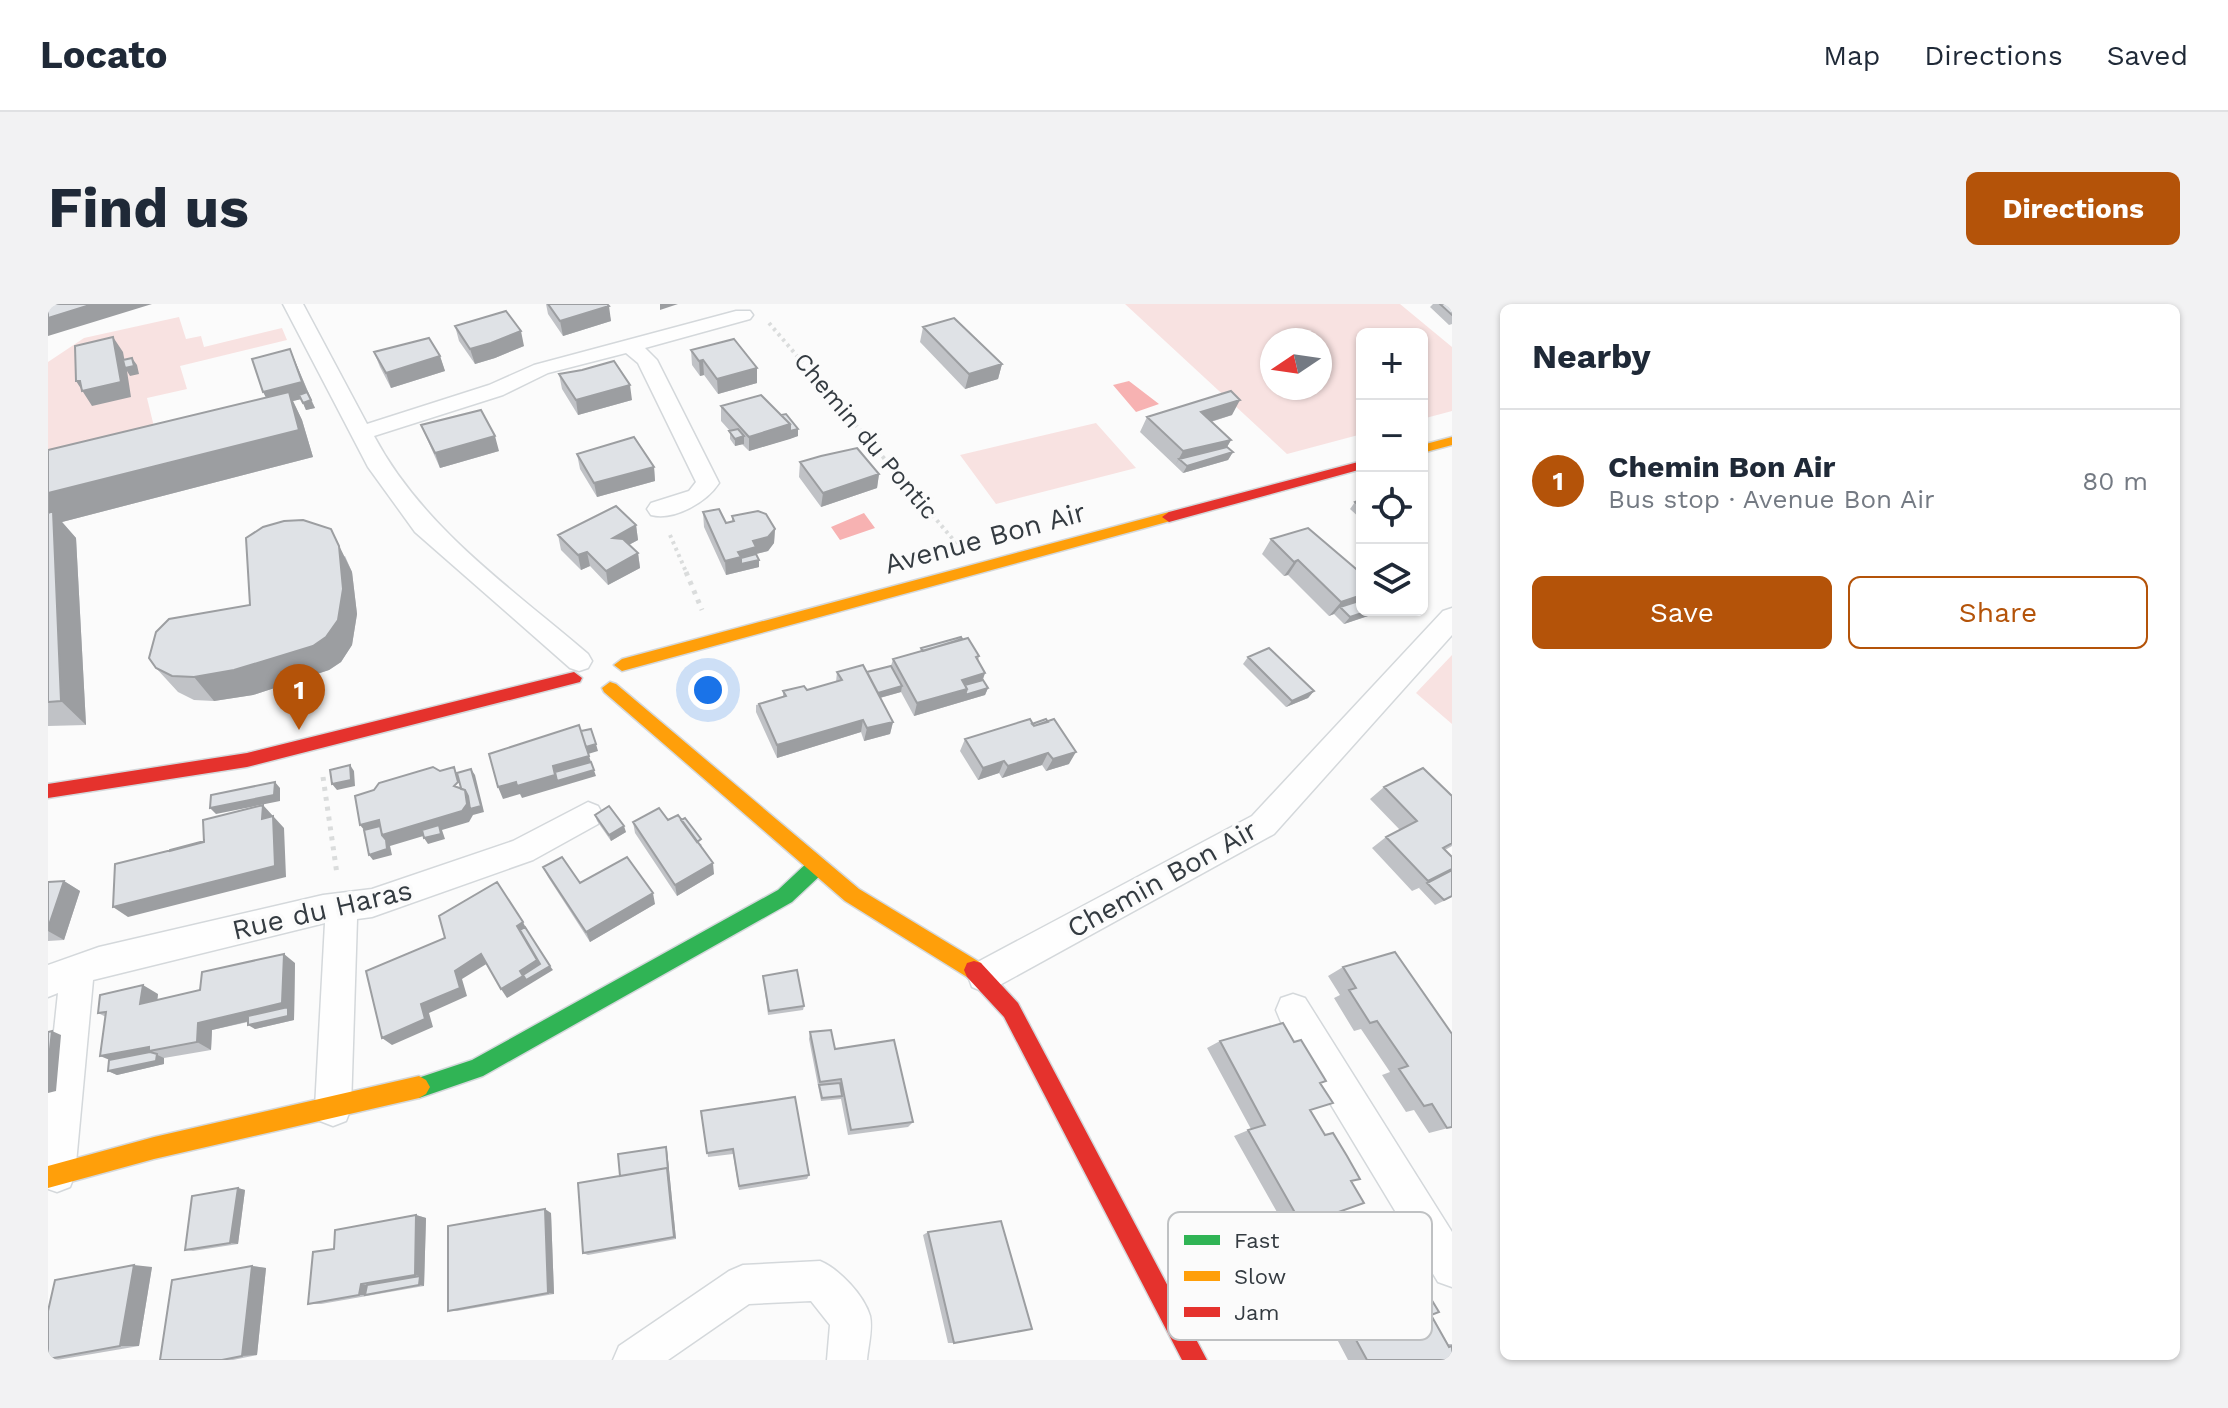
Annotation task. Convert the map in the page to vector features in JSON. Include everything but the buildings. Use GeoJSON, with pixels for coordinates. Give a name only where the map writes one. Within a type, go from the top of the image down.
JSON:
{"type":"FeatureCollection","features":[{"type":"Feature","properties":{"kind":"main road"},"geometry":{"type":"LineString","coordinates":[[1428,447],[1452,441]]}},
{"type":"Feature","properties":{"kind":"main road","name":"Avenue Bon Air"},"geometry":{"type":"LineString","coordinates":[[48,791],[100,786],[322,746],[595,663],[715,640],[1356,467]]}},
{"type":"Feature","properties":{"kind":"main road"},"geometry":{"type":"LineString","coordinates":[[595,663],[621,678],[610,688],[589,691],[595,663]]}},
{"type":"Feature","properties":{"kind":"main road"},"geometry":{"type":"LineString","coordinates":[[610,688],[852,895],[968,963],[984,976],[1011,1010],[1168,1309]]}},
{"type":"Feature","properties":{"kind":"main road"},"geometry":{"type":"LineString","coordinates":[[53,1176],[159,1146],[431,1085],[476,1069],[785,896],[817,866]]}},
{"type":"Feature","properties":{"kind":"main road"},"geometry":{"type":"LineString","coordinates":[[1184,1340],[1195,1360]]}},
{"type":"Feature","properties":{"kind":"street"},"geometry":{"type":"LineString","coordinates":[[293,304],[379,467],[423,526],[595,663]]}},
{"type":"Feature","properties":{"kind":"street"},"geometry":{"type":"LineString","coordinates":[[361,433],[496,390],[541,369],[743,315]]}},
{"type":"Feature","properties":{"kind":"street"},"geometry":{"type":"LineString","coordinates":[[630,346],[647,360],[708,483],[697,496],[659,509]]}},
{"type":"Feature","properties":{"kind":"street","name":"Chemin Bon Air"},"geometry":{"type":"LineString","coordinates":[[984,976],[1263,825],[1452,618]]}},
{"type":"Feature","properties":{"kind":"street","name":"Rue du Haras"},"geometry":{"type":"LineString","coordinates":[[62,976],[99,962],[342,907],[372,903],[484,866],[588,815]]}},
{"type":"Feature","properties":{"kind":"street"},"geometry":{"type":"LineString","coordinates":[[333,1108],[342,907]]}},
{"type":"Feature","properties":{"kind":"street"},"geometry":{"type":"LineString","coordinates":[[53,1176],[62,976]]}},
{"type":"Feature","properties":{"kind":"street"},"geometry":{"type":"LineString","coordinates":[[1293,1010],[1417,1212]]}},
{"type":"Feature","properties":{"kind":"street"},"geometry":{"type":"LineString","coordinates":[[1432,1236],[1452,1268]]}},
{"type":"Feature","properties":{"kind":"street"},"geometry":{"type":"LineString","coordinates":[[633,1360],[743,1285],[820,1281],[851,1319],[847,1360]]}},
{"type":"Feature","properties":{"kind":"path","name":"Chemin du Pontic"},"geometry":{"type":"LineString","coordinates":[[769,323],[978,569]]}},
{"type":"Feature","properties":{"kind":"path"},"geometry":{"type":"LineString","coordinates":[[659,509],[715,640]]}},
{"type":"Feature","properties":{"kind":"path"},"geometry":{"type":"LineString","coordinates":[[322,746],[323,780],[342,907]]}},
{"type":"Feature","properties":{"kind":"shaded area"},"geometry":{"type":"Polygon","coordinates":[[[1125,304],[1400,304],[1452,347],[1452,411],[1428,417],[1428,328],[1356,328],[1356,436],[1287,454],[1125,304]]]}},
{"type":"Feature","properties":{"kind":"shaded area"},"geometry":{"type":"Polygon","coordinates":[[[179,317],[186,339],[201,336],[204,347],[282,328],[287,340],[180,366],[187,389],[147,398],[156,435],[48,461],[48,362],[84,338],[179,317]]]}},
{"type":"Feature","properties":{"kind":"shaded area"},"geometry":{"type":"Polygon","coordinates":[[[1129,381],[1159,404],[1136,412],[1113,385],[1129,381]]]}},
{"type":"Feature","properties":{"kind":"shaded area"},"geometry":{"type":"Polygon","coordinates":[[[1096,423],[1136,468],[996,504],[960,455],[1096,423]]]}},
{"type":"Feature","properties":{"kind":"shaded area"},"geometry":{"type":"Polygon","coordinates":[[[864,513],[875,528],[840,540],[831,527],[864,513]]]}},
{"type":"Feature","properties":{"kind":"shaded area"},"geometry":{"type":"Polygon","coordinates":[[[1452,655],[1452,724],[1416,693],[1452,655]]]}},
{"type":"Feature","properties":{"kind":"traffic: fast"},"geometry":{"type":"LineString","coordinates":[[419,1087],[476,1069],[785,896],[817,866]]}},
{"type":"Feature","properties":{"kind":"traffic: slow"},"geometry":{"type":"LineString","coordinates":[[1428,447],[1452,441]]}},
{"type":"Feature","properties":{"kind":"traffic: slow"},"geometry":{"type":"LineString","coordinates":[[622,665],[1169,517]]}},
{"type":"Feature","properties":{"kind":"traffic: slow"},"geometry":{"type":"LineString","coordinates":[[610,688],[852,895],[974,970]]}},
{"type":"Feature","properties":{"kind":"traffic: slow"},"geometry":{"type":"LineString","coordinates":[[48,1177],[154,1148],[419,1087]]}},
{"type":"Feature","properties":{"kind":"traffic: jam"},"geometry":{"type":"LineString","coordinates":[[1169,517],[1356,467]]}},
{"type":"Feature","properties":{"kind":"traffic: jam"},"geometry":{"type":"LineString","coordinates":[[48,791],[247,760],[574,678]]}},
{"type":"Feature","properties":{"kind":"traffic: jam"},"geometry":{"type":"LineString","coordinates":[[974,970],[1011,1010],[1168,1309]]}},
{"type":"Feature","properties":{"kind":"traffic: jam"},"geometry":{"type":"LineString","coordinates":[[1184,1340],[1195,1360]]}},
{"type":"Feature","properties":{"kind":"place","name":"Chemin Bon Air"},"geometry":{"type":"Point","coordinates":[299,730]}}]}
